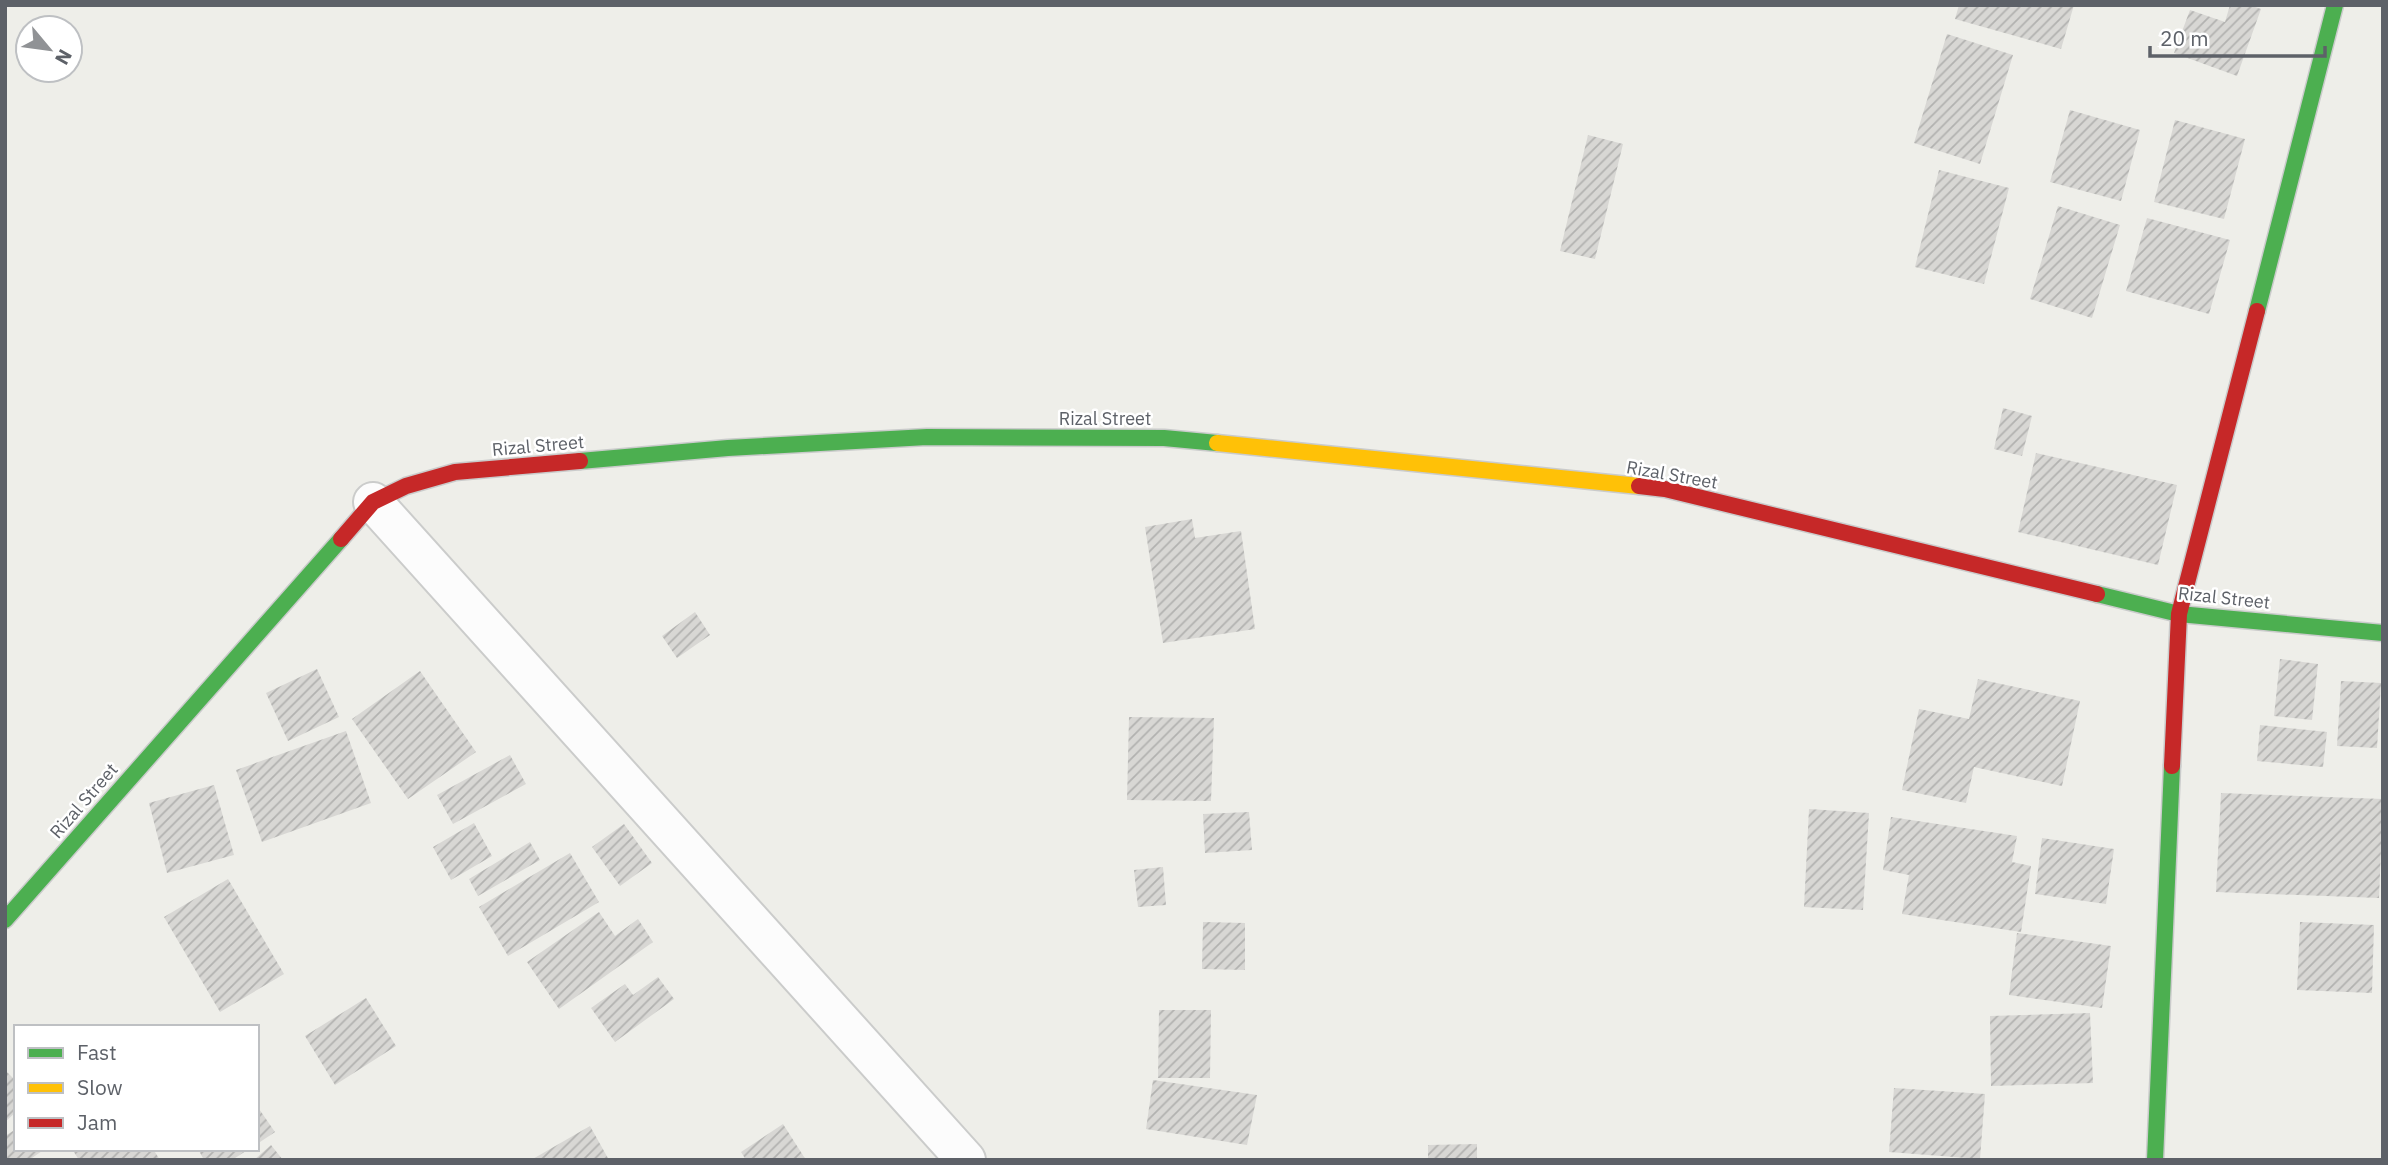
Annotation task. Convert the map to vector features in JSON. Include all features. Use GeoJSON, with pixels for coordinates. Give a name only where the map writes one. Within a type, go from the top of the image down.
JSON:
{"type":"FeatureCollection","features":[{"type":"Feature","properties":{"kind":"street"},"geometry":{"type":"LineString","coordinates":[[2155,1160],[2179,614],[2335,5]]}},
{"type":"Feature","properties":{"kind":"street","name":"Rizal Street"},"geometry":{"type":"LineString","coordinates":[[5,920],[373,502],[406,485],[455,472],[728,448],[927,437],[1164,438],[1665,489],[2179,614],[2383,633]]}},
{"type":"Feature","properties":{"kind":"street"},"geometry":{"type":"LineString","coordinates":[[373,502],[966,1160]]}},
{"type":"Feature","properties":{"kind":"building"},"geometry":{"type":"Polygon","coordinates":[[[1959,5],[2074,5],[2061,49],[1955,19],[1959,5]]]}},
{"type":"Feature","properties":{"kind":"building"},"geometry":{"type":"Polygon","coordinates":[[[2230,5],[2249,5],[2261,9],[2237,76],[2174,53],[2190,10],[2225,22],[2230,5]]]}},
{"type":"Feature","properties":{"kind":"building"},"geometry":{"type":"Polygon","coordinates":[[[1947,34],[2013,55],[1980,164],[1914,143],[1947,34]]]}},
{"type":"Feature","properties":{"kind":"building"},"geometry":{"type":"Polygon","coordinates":[[[2070,110],[2140,130],[2121,201],[2050,182],[2070,110]]]}},
{"type":"Feature","properties":{"kind":"building"},"geometry":{"type":"Polygon","coordinates":[[[2175,120],[2245,139],[2224,219],[2154,202],[2175,120]]]}},
{"type":"Feature","properties":{"kind":"building"},"geometry":{"type":"Polygon","coordinates":[[[1588,135],[1623,144],[1595,259],[1560,251],[1588,135]]]}},
{"type":"Feature","properties":{"kind":"building"},"geometry":{"type":"Polygon","coordinates":[[[1939,170],[2009,188],[1984,284],[1915,267],[1939,170]]]}},
{"type":"Feature","properties":{"kind":"building"},"geometry":{"type":"Polygon","coordinates":[[[2058,206],[2120,225],[2092,318],[2030,299],[2058,206]]]}},
{"type":"Feature","properties":{"kind":"building"},"geometry":{"type":"Polygon","coordinates":[[[2147,218],[2230,240],[2209,314],[2126,291],[2147,218]]]}},
{"type":"Feature","properties":{"kind":"building"},"geometry":{"type":"Polygon","coordinates":[[[2003,408],[2032,416],[2022,456],[1994,449],[2003,408]]]}},
{"type":"Feature","properties":{"kind":"building"},"geometry":{"type":"Polygon","coordinates":[[[2036,453],[2177,485],[2158,565],[2018,532],[2036,453]]]}},
{"type":"Feature","properties":{"kind":"building"},"geometry":{"type":"Polygon","coordinates":[[[1192,519],[1195,538],[1241,531],[1255,629],[1163,643],[1145,527],[1192,519]]]}},
{"type":"Feature","properties":{"kind":"building"},"geometry":{"type":"Polygon","coordinates":[[[695,612],[710,635],[677,658],[662,636],[695,612]]]}},
{"type":"Feature","properties":{"kind":"building"},"geometry":{"type":"Polygon","coordinates":[[[2280,659],[2318,664],[2312,720],[2274,716],[2280,659]]]}},
{"type":"Feature","properties":{"kind":"building"},"geometry":{"type":"Polygon","coordinates":[[[317,669],[339,717],[288,741],[266,693],[317,669]]]}},
{"type":"Feature","properties":{"kind":"building"},"geometry":{"type":"Polygon","coordinates":[[[420,671],[476,752],[408,799],[352,719],[420,671]]]}},
{"type":"Feature","properties":{"kind":"building"},"geometry":{"type":"Polygon","coordinates":[[[1978,679],[2080,701],[2062,786],[1974,767],[1966,803],[1902,790],[1919,709],[1969,719],[1978,679]]]}},
{"type":"Feature","properties":{"kind":"building"},"geometry":{"type":"Polygon","coordinates":[[[2341,681],[2381,683],[2377,748],[2337,746],[2341,681]]]}},
{"type":"Feature","properties":{"kind":"building"},"geometry":{"type":"Polygon","coordinates":[[[1129,717],[1214,718],[1211,801],[1127,800],[1129,717]]]}},
{"type":"Feature","properties":{"kind":"building"},"geometry":{"type":"Polygon","coordinates":[[[2260,725],[2327,732],[2323,767],[2257,761],[2260,725]]]}},
{"type":"Feature","properties":{"kind":"building"},"geometry":{"type":"Polygon","coordinates":[[[346,731],[371,803],[262,842],[236,770],[346,731]]]}},
{"type":"Feature","properties":{"kind":"building"},"geometry":{"type":"Polygon","coordinates":[[[510,755],[526,784],[453,824],[437,795],[510,755]]]}},
{"type":"Feature","properties":{"kind":"building"},"geometry":{"type":"Polygon","coordinates":[[[214,785],[234,855],[167,873],[149,803],[214,785]]]}},
{"type":"Feature","properties":{"kind":"building"},"geometry":{"type":"Polygon","coordinates":[[[2221,793],[2383,799],[2379,898],[2216,892],[2221,793]]]}},
{"type":"Feature","properties":{"kind":"building"},"geometry":{"type":"Polygon","coordinates":[[[1809,809],[1869,813],[1863,910],[1804,907],[1809,809]]]}},
{"type":"Feature","properties":{"kind":"building"},"geometry":{"type":"Polygon","coordinates":[[[1249,812],[1252,850],[1205,853],[1203,814],[1249,812]]]}},
{"type":"Feature","properties":{"kind":"building"},"geometry":{"type":"Polygon","coordinates":[[[1891,817],[2017,836],[2012,862],[2031,866],[2021,932],[1902,914],[1909,875],[1883,870],[1891,817]]]}},
{"type":"Feature","properties":{"kind":"building"},"geometry":{"type":"Polygon","coordinates":[[[474,823],[492,856],[451,880],[433,847],[474,823]]]}},
{"type":"Feature","properties":{"kind":"building"},"geometry":{"type":"Polygon","coordinates":[[[624,824],[652,863],[620,886],[592,847],[624,824]]]}},
{"type":"Feature","properties":{"kind":"building"},"geometry":{"type":"Polygon","coordinates":[[[2042,838],[2114,849],[2106,904],[2035,894],[2042,838]]]}},
{"type":"Feature","properties":{"kind":"building"},"geometry":{"type":"Polygon","coordinates":[[[530,842],[540,860],[478,896],[469,879],[530,842]]]}},
{"type":"Feature","properties":{"kind":"building"},"geometry":{"type":"Polygon","coordinates":[[[570,853],[599,902],[508,956],[479,907],[570,853]]]}},
{"type":"Feature","properties":{"kind":"building"},"geometry":{"type":"Polygon","coordinates":[[[1163,867],[1166,905],[1138,907],[1134,870],[1163,867]]]}},
{"type":"Feature","properties":{"kind":"building"},"geometry":{"type":"Polygon","coordinates":[[[228,879],[284,974],[220,1012],[164,917],[228,879]]]}},
{"type":"Feature","properties":{"kind":"building"},"geometry":{"type":"Polygon","coordinates":[[[599,912],[615,936],[638,919],[653,942],[559,1009],[527,962],[599,912]]]}},
{"type":"Feature","properties":{"kind":"building"},"geometry":{"type":"Polygon","coordinates":[[[1203,922],[1245,923],[1245,970],[1202,969],[1203,922]]]}},
{"type":"Feature","properties":{"kind":"building"},"geometry":{"type":"Polygon","coordinates":[[[2300,922],[2374,925],[2372,993],[2297,990],[2300,922]]]}},
{"type":"Feature","properties":{"kind":"building"},"geometry":{"type":"Polygon","coordinates":[[[2017,933],[2111,946],[2102,1008],[2009,995],[2017,933]]]}},
{"type":"Feature","properties":{"kind":"building"},"geometry":{"type":"Polygon","coordinates":[[[658,977],[674,999],[615,1042],[591,1008],[625,984],[633,995],[658,977]]]}},
{"type":"Feature","properties":{"kind":"building"},"geometry":{"type":"Polygon","coordinates":[[[366,998],[396,1046],[335,1085],[305,1036],[366,998]]]}},
{"type":"Feature","properties":{"kind":"building"},"geometry":{"type":"Polygon","coordinates":[[[1159,1010],[1211,1010],[1210,1078],[1158,1078],[1159,1010]]]}},
{"type":"Feature","properties":{"kind":"building"},"geometry":{"type":"Polygon","coordinates":[[[2090,1013],[2093,1083],[1991,1086],[1990,1016],[2090,1013]]]}},
{"type":"Feature","properties":{"kind":"building"},"geometry":{"type":"Polygon","coordinates":[[[5,1070],[14,1079],[14,1114],[5,1122],[5,1070]]]}},
{"type":"Feature","properties":{"kind":"building"},"geometry":{"type":"Polygon","coordinates":[[[1153,1080],[1257,1095],[1247,1145],[1146,1129],[1153,1080]]]}},
{"type":"Feature","properties":{"kind":"building"},"geometry":{"type":"Polygon","coordinates":[[[1894,1088],[1985,1094],[1980,1159],[1889,1152],[1894,1088]]]}},
{"type":"Feature","properties":{"kind":"building"},"geometry":{"type":"Polygon","coordinates":[[[259,1109],[275,1132],[259,1143],[259,1109]]]}},
{"type":"Feature","properties":{"kind":"building"},"geometry":{"type":"Polygon","coordinates":[[[783,1124],[806,1160],[746,1160],[741,1152],[783,1124]]]}},
{"type":"Feature","properties":{"kind":"building"},"geometry":{"type":"Polygon","coordinates":[[[590,1126],[609,1160],[531,1160],[590,1126]]]}},
{"type":"Feature","properties":{"kind":"building"},"geometry":{"type":"Polygon","coordinates":[[[14,1130],[14,1151],[42,1151],[29,1160],[5,1160],[5,1136],[14,1130]]]}},
{"type":"Feature","properties":{"kind":"building"},"geometry":{"type":"Polygon","coordinates":[[[1477,1144],[1477,1160],[1428,1160],[1428,1145],[1477,1144]]]}},
{"type":"Feature","properties":{"kind":"building"},"geometry":{"type":"Polygon","coordinates":[[[271,1145],[283,1160],[254,1160],[271,1145]]]}},
{"type":"Feature","properties":{"kind":"building"},"geometry":{"type":"Polygon","coordinates":[[[73,1151],[154,1151],[160,1160],[79,1160],[73,1151]]]}},
{"type":"Feature","properties":{"kind":"building"},"geometry":{"type":"Polygon","coordinates":[[[199,1151],[246,1151],[232,1160],[204,1160],[199,1151]]]}},
{"type":"Feature","properties":{"kind":"traffic: fast"},"geometry":{"type":"LineString","coordinates":[[2257,311],[2335,5]]}},
{"type":"Feature","properties":{"kind":"traffic: fast"},"geometry":{"type":"LineString","coordinates":[[580,461],[728,448],[927,437],[1164,438],[1217,443]]}},
{"type":"Feature","properties":{"kind":"traffic: fast"},"geometry":{"type":"LineString","coordinates":[[5,920],[341,539]]}},
{"type":"Feature","properties":{"kind":"traffic: fast"},"geometry":{"type":"LineString","coordinates":[[2097,594],[2179,614],[2383,633]]}},
{"type":"Feature","properties":{"kind":"traffic: fast"},"geometry":{"type":"LineString","coordinates":[[2155,1160],[2172,766]]}},
{"type":"Feature","properties":{"kind":"traffic: slow"},"geometry":{"type":"LineString","coordinates":[[1217,443],[1639,486]]}},
{"type":"Feature","properties":{"kind":"traffic: jam"},"geometry":{"type":"LineString","coordinates":[[2172,766],[2179,614],[2257,311]]}},
{"type":"Feature","properties":{"kind":"traffic: jam"},"geometry":{"type":"LineString","coordinates":[[341,539],[373,502],[406,486],[455,472],[580,461]]}},
{"type":"Feature","properties":{"kind":"traffic: jam"},"geometry":{"type":"LineString","coordinates":[[1639,486],[1665,489],[2097,594]]}}]}
